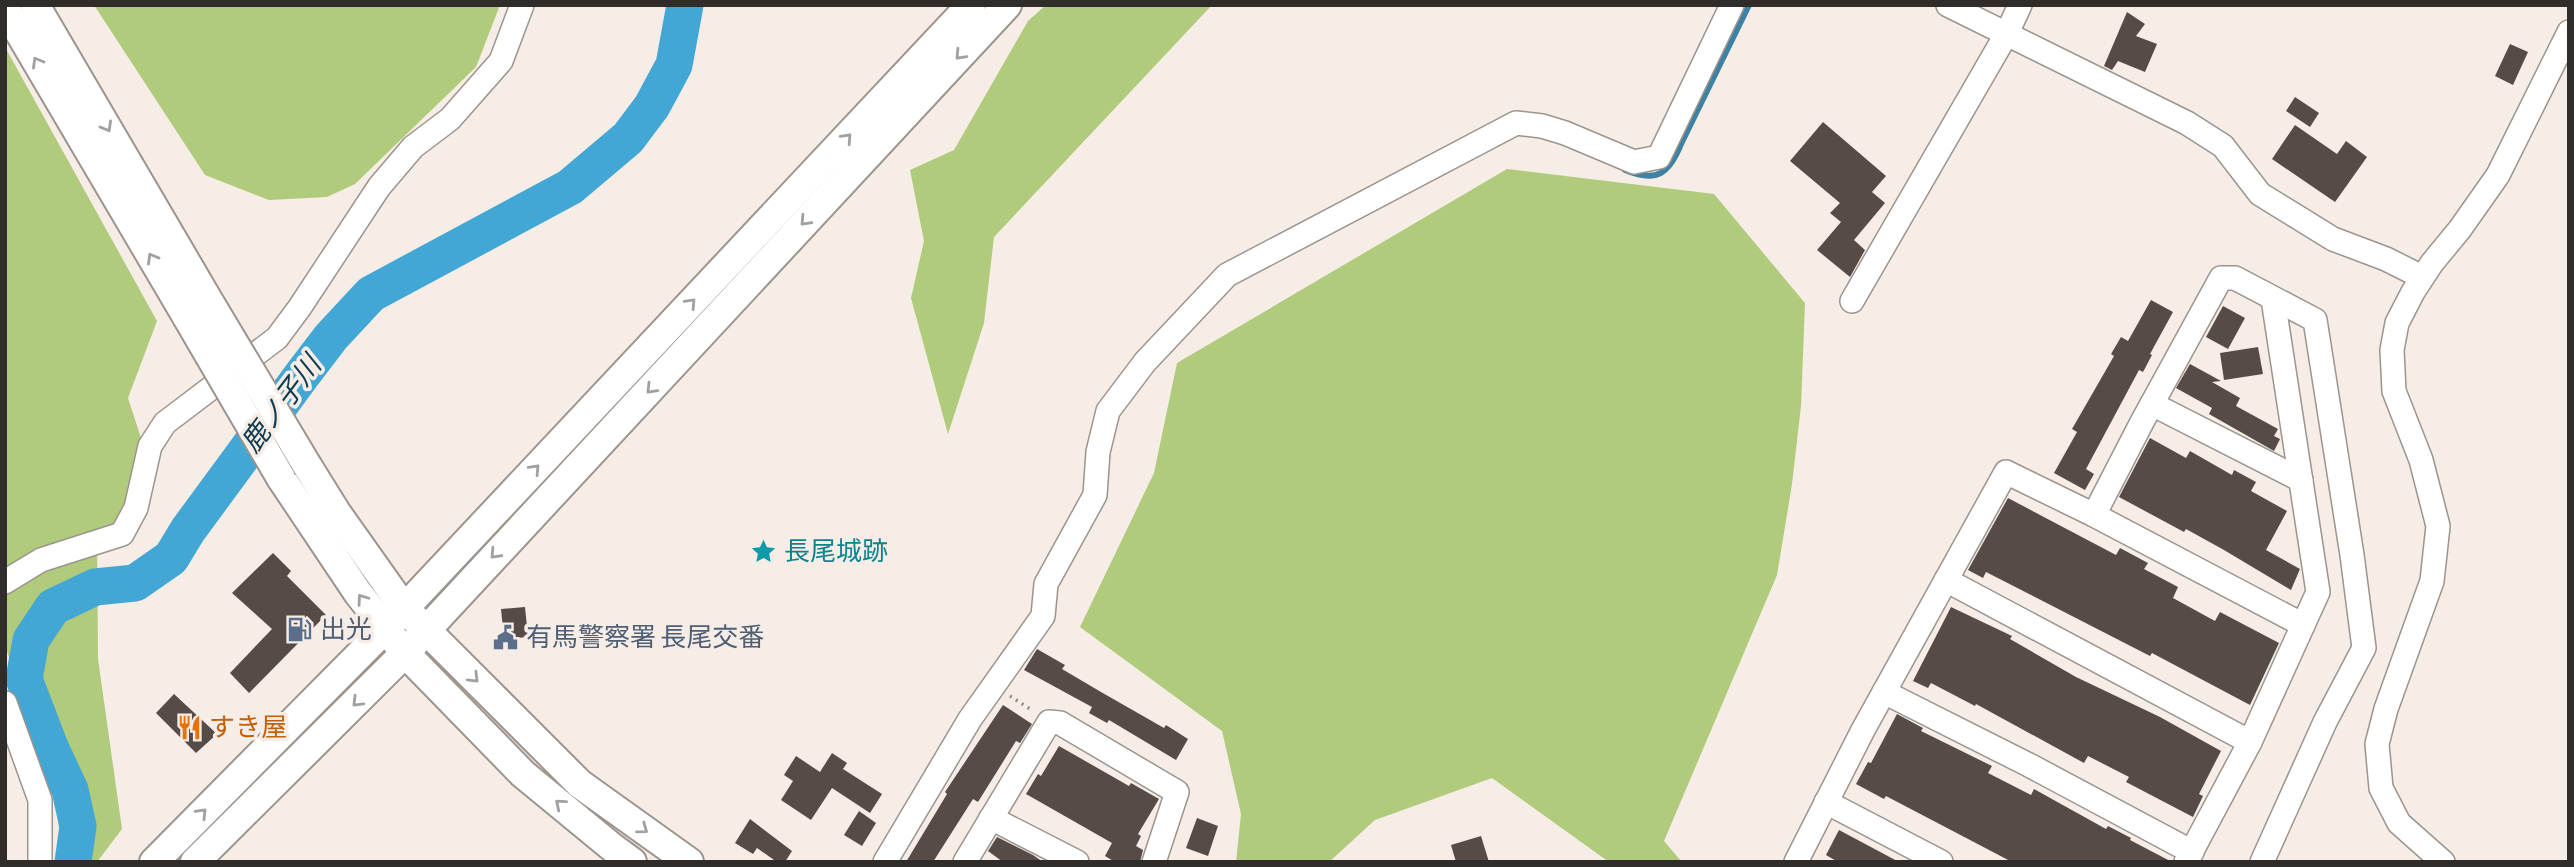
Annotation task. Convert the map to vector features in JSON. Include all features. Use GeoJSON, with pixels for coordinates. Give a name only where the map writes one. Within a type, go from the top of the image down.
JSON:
{"type":"FeatureCollection","features":[{"type":"Feature","properties":{"kind":"street"},"geometry":{"type":"LineString","coordinates":[[35,5],[199,311],[281,478],[385,629],[404,653],[523,774],[632,862]]}},
{"type":"Feature","properties":{"kind":"street"},"geometry":{"type":"LineString","coordinates":[[5,582],[41,560],[122,534],[136,508],[150,446],[165,423],[277,338],[379,187],[413,147],[450,119],[501,61],[522,5]]}},
{"type":"Feature","properties":{"kind":"street"},"geometry":{"type":"LineString","coordinates":[[155,862],[385,629],[971,5]]}},
{"type":"Feature","properties":{"kind":"street"},"geometry":{"type":"LineString","coordinates":[[195,862],[426,630],[1007,5]]}},
{"type":"Feature","properties":{"kind":"street"},"geometry":{"type":"LineString","coordinates":[[885,862],[970,719],[1043,616],[1046,584],[1095,495],[1098,452],[1108,411],[1145,362],[1227,275],[1516,123],[1542,126],[1565,133],[1634,162],[1659,156],[1731,5]]}},
{"type":"Feature","properties":{"kind":"street"},"geometry":{"type":"LineString","coordinates":[[1948,5],[2187,123],[2223,146],[2260,194],[2333,239],[2386,259],[2422,277]]}},
{"type":"Feature","properties":{"kind":"street"},"geometry":{"type":"LineString","coordinates":[[1852,301],[2007,33],[2020,5]]}},
{"type":"Feature","properties":{"kind":"street"},"geometry":{"type":"LineString","coordinates":[[5,8],[199,311],[404,608],[580,784],[689,862]]}},
{"type":"Feature","properties":{"kind":"street"},"geometry":{"type":"LineString","coordinates":[[2443,862],[2399,823],[2381,788],[2377,744],[2386,709],[2432,581],[2438,526],[2421,460],[2393,391],[2392,350],[2397,323],[2422,277],[2498,175],[2569,32]]}},
{"type":"Feature","properties":{"kind":"street"},"geometry":{"type":"LineString","coordinates":[[2094,515],[2221,278],[2235,278],[2315,320],[2364,648],[2325,722],[2262,862]]}},
{"type":"Feature","properties":{"kind":"street"},"geometry":{"type":"LineString","coordinates":[[1884,692],[2029,765],[2189,857],[2250,742],[2318,592],[2273,299]]}},
{"type":"Feature","properties":{"kind":"street"},"geometry":{"type":"LineString","coordinates":[[2152,404],[2301,480]]}},
{"type":"Feature","properties":{"kind":"street"},"geometry":{"type":"LineString","coordinates":[[1796,862],[1884,692],[2006,472],[2303,625]]}},
{"type":"Feature","properties":{"kind":"street"},"geometry":{"type":"LineString","coordinates":[[1946,580],[2250,742]]}},
{"type":"Feature","properties":{"kind":"street"},"geometry":{"type":"LineString","coordinates":[[5,703],[40,800],[40,862]]}},
{"type":"Feature","properties":{"kind":"street"},"geometry":{"type":"LineString","coordinates":[[965,862],[1049,722],[1060,723],[1177,792],[1154,862]]}},
{"type":"Feature","properties":{"kind":"street"},"geometry":{"type":"LineString","coordinates":[[1826,802],[1941,862]]}},
{"type":"Feature","properties":{"kind":"street"},"geometry":{"type":"LineString","coordinates":[[991,818],[1077,862]]}},
{"type":"Feature","properties":{"kind":"path"},"geometry":{"type":"LineString","coordinates":[[994,685],[1049,722]]}},
{"type":"Feature","properties":{"kind":"green space"},"geometry":{"type":"Polygon","coordinates":[[[94,5],[500,5],[476,67],[355,184],[327,197],[269,200],[205,175],[94,5]]]}},
{"type":"Feature","properties":{"kind":"green space"},"geometry":{"type":"Polygon","coordinates":[[[1046,5],[1212,5],[994,237],[984,323],[948,434],[911,298],[924,241],[910,170],[954,150],[1028,21],[1046,5]]]}},
{"type":"Feature","properties":{"kind":"green space"},"geometry":{"type":"Polygon","coordinates":[[[5,47],[157,321],[128,398],[154,478],[113,530],[97,535],[98,659],[122,829],[97,862],[63,862],[53,777],[5,646],[5,47]]]}},
{"type":"Feature","properties":{"kind":"green space"},"geometry":{"type":"Polygon","coordinates":[[[1507,169],[1714,194],[1805,303],[1801,406],[1777,575],[1664,841],[1682,862],[1609,862],[1492,778],[1375,820],[1329,862],[1236,862],[1241,814],[1222,731],[1080,627],[1154,473],[1177,363],[1507,169]]]}},
{"type":"Feature","properties":{"kind":"building"},"geometry":{"type":"Polygon","coordinates":[[[2127,12],[2145,24],[2136,36],[2157,44],[2145,72],[2118,61],[2112,70],[2104,66],[2127,12]]]}},
{"type":"Feature","properties":{"kind":"building"},"geometry":{"type":"Polygon","coordinates":[[[2510,44],[2528,52],[2513,85],[2495,76],[2510,44]]]}},
{"type":"Feature","properties":{"kind":"building"},"geometry":{"type":"Polygon","coordinates":[[[2295,97],[2319,113],[2310,127],[2286,111],[2295,97]]]}},
{"type":"Feature","properties":{"kind":"building"},"geometry":{"type":"Polygon","coordinates":[[[1823,122],[1886,176],[1872,192],[1885,203],[1854,240],[1865,250],[1850,277],[1817,250],[1841,222],[1830,213],[1840,203],[1790,161],[1823,122]]]}},
{"type":"Feature","properties":{"kind":"building"},"geometry":{"type":"Polygon","coordinates":[[[2295,125],[2337,154],[2346,141],[2367,157],[2335,202],[2272,159],[2295,125]]]}},
{"type":"Feature","properties":{"kind":"building"},"geometry":{"type":"Polygon","coordinates":[[[2151,300],[2173,312],[2143,372],[2139,370],[2086,469],[2094,474],[2085,490],[2054,473],[2077,432],[2072,429],[2114,356],[2111,354],[2121,337],[2128,341],[2151,300]]]}},
{"type":"Feature","properties":{"kind":"building"},"geometry":{"type":"Polygon","coordinates":[[[2223,306],[2245,318],[2228,349],[2206,337],[2223,306]]]}},
{"type":"Feature","properties":{"kind":"building"},"geometry":{"type":"Polygon","coordinates":[[[2258,347],[2263,374],[2224,380],[2220,353],[2258,347]]]}},
{"type":"Feature","properties":{"kind":"building"},"geometry":{"type":"Polygon","coordinates":[[[2190,364],[2221,381],[2212,382],[2240,398],[2236,406],[2278,429],[2274,436],[2280,439],[2274,451],[2209,414],[2212,408],[2176,388],[2190,364]]]}},
{"type":"Feature","properties":{"kind":"building"},"geometry":{"type":"Polygon","coordinates":[[[2150,438],[2186,458],[2190,451],[2232,475],[2234,470],[2256,482],[2251,491],[2287,511],[2266,550],[2300,569],[2291,590],[2186,529],[2184,532],[2119,497],[2150,438]]]}},
{"type":"Feature","properties":{"kind":"building"},"geometry":{"type":"Polygon","coordinates":[[[2008,498],[2116,555],[2120,548],[2148,563],[2144,569],[2178,587],[2173,598],[2215,621],[2220,612],[2279,643],[2250,705],[2152,653],[2150,656],[1986,572],[1983,578],[1968,570],[2008,498]]]}},
{"type":"Feature","properties":{"kind":"building"},"geometry":{"type":"Polygon","coordinates":[[[273,553],[291,571],[287,576],[326,615],[249,693],[230,673],[272,629],[232,593],[273,553]]]}},
{"type":"Feature","properties":{"kind":"building"},"geometry":{"type":"Polygon","coordinates":[[[525,607],[528,637],[504,639],[501,609],[525,607]]]}},
{"type":"Feature","properties":{"kind":"building"},"geometry":{"type":"Polygon","coordinates":[[[1951,607],[2012,636],[2010,639],[2076,677],[2160,717],[2221,751],[2199,794],[2203,796],[2193,817],[2126,782],[2129,777],[2088,756],[2084,763],[1976,704],[1975,706],[1931,683],[1928,688],[1913,681],[1951,607]]]}},
{"type":"Feature","properties":{"kind":"building"},"geometry":{"type":"Polygon","coordinates":[[[1037,649],[1065,665],[1062,669],[1188,739],[1176,760],[1109,720],[1107,723],[1089,713],[1092,707],[1024,670],[1037,649]]]}},
{"type":"Feature","properties":{"kind":"building"},"geometry":{"type":"Polygon","coordinates":[[[174,694],[217,734],[196,753],[156,713],[174,694]]]}},
{"type":"Feature","properties":{"kind":"building"},"geometry":{"type":"Polygon","coordinates":[[[1003,705],[1032,724],[1020,743],[1016,741],[978,802],[973,799],[933,862],[906,862],[947,794],[945,792],[1003,705]]]}},
{"type":"Feature","properties":{"kind":"building"},"geometry":{"type":"Polygon","coordinates":[[[1897,714],[1923,728],[1921,731],[1992,766],[1988,773],[2031,795],[2034,789],[2172,862],[2012,862],[1886,796],[1884,799],[1856,784],[1868,762],[1871,763],[1897,714]]]}},
{"type":"Feature","properties":{"kind":"building"},"geometry":{"type":"Polygon","coordinates":[[[1059,746],[1129,786],[1131,783],[1159,799],[1138,834],[1141,836],[1136,846],[1143,850],[1140,862],[1115,862],[1105,856],[1112,843],[1026,794],[1038,774],[1041,776],[1059,746]]]}},
{"type":"Feature","properties":{"kind":"building"},"geometry":{"type":"Polygon","coordinates":[[[832,753],[847,763],[843,769],[882,794],[870,813],[832,788],[811,820],[781,800],[793,781],[784,775],[796,756],[820,772],[832,753]]]}},
{"type":"Feature","properties":{"kind":"building"},"geometry":{"type":"Polygon","coordinates":[[[859,811],[876,823],[862,846],[844,835],[859,811]]]}},
{"type":"Feature","properties":{"kind":"building"},"geometry":{"type":"Polygon","coordinates":[[[1197,818],[1218,826],[1208,856],[1186,848],[1197,818]]]}},
{"type":"Feature","properties":{"kind":"building"},"geometry":{"type":"Polygon","coordinates":[[[750,819],[792,851],[785,862],[777,862],[757,848],[753,854],[735,843],[750,819]]]}},
{"type":"Feature","properties":{"kind":"building"},"geometry":{"type":"Polygon","coordinates":[[[1839,830],[1899,862],[1838,862],[1826,855],[1839,830]]]}},
{"type":"Feature","properties":{"kind":"building"},"geometry":{"type":"Polygon","coordinates":[[[1481,836],[1489,862],[1456,862],[1451,845],[1481,836]]]}},
{"type":"Feature","properties":{"kind":"building"},"geometry":{"type":"Polygon","coordinates":[[[997,837],[1043,862],[1003,862],[988,851],[997,837]]]}},
{"type":"Feature","properties":{"kind":"waterway","name":"鹿ノ子川"},"geometry":{"type":"LineString","coordinates":[[73,862],[78,826],[70,790],[24,679],[31,640],[53,607],[95,587],[135,583],[171,558],[188,530],[302,375],[331,337],[371,294],[570,187],[628,138],[652,106],[674,65],[685,5]]}},
{"type":"Feature","properties":{"kind":"waterway"},"geometry":{"type":"LineString","coordinates":[[1625,170],[1646,176],[1654,175],[1672,163],[1749,5]]}},
{"type":"Feature","properties":{"kind":"place","name":"長尾城跡"},"geometry":{"type":"Point","coordinates":[764,552]}},
{"type":"Feature","properties":{"kind":"place","name":"出光"},"geometry":{"type":"Point","coordinates":[300,630]}},
{"type":"Feature","properties":{"kind":"place","name":"有馬警察署 長尾交番"},"geometry":{"type":"Point","coordinates":[506,638]}},
{"type":"Feature","properties":{"kind":"place","name":"すき屋"},"geometry":{"type":"Point","coordinates":[189,728]}}]}
